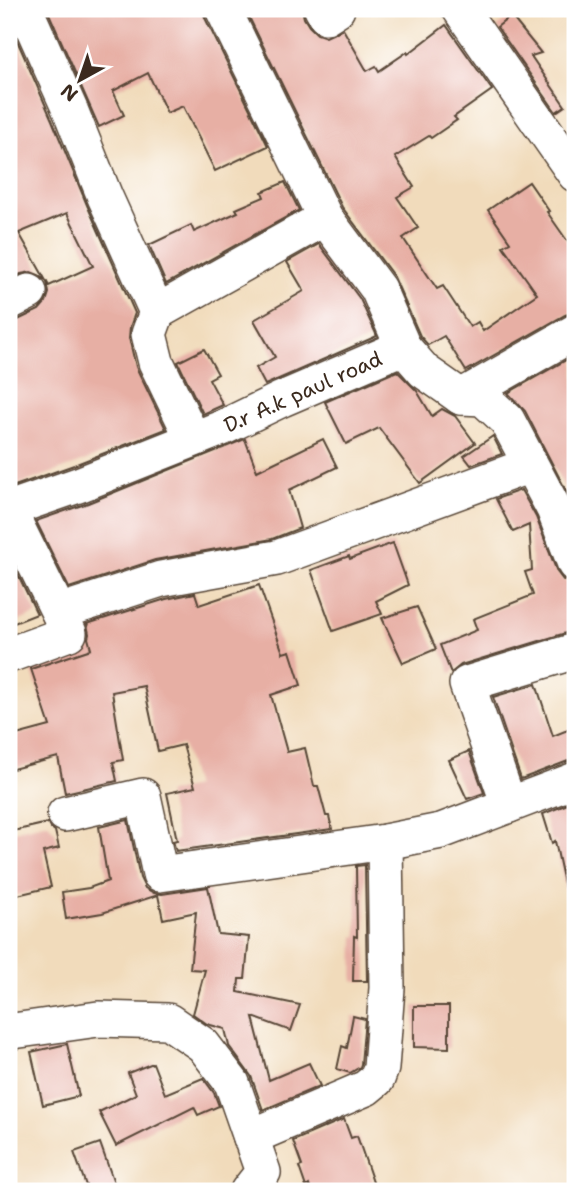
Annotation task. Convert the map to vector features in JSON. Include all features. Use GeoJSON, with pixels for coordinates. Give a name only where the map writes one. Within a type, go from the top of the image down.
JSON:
{"type":"FeatureCollection","features":[{"type":"Feature","properties":{"kind":"street"},"geometry":{"type":"LineString","coordinates":[[25,9],[157,312]]}},
{"type":"Feature","properties":{"kind":"street"},"geometry":{"type":"LineString","coordinates":[[322,9],[326,16],[337,9]]}},
{"type":"Feature","properties":{"kind":"street"},"geometry":{"type":"LineString","coordinates":[[460,9],[575,174]]}},
{"type":"Feature","properties":{"kind":"street"},"geometry":{"type":"LineString","coordinates":[[234,12],[325,218],[378,289],[403,347]]}},
{"type":"Feature","properties":{"kind":"street"},"geometry":{"type":"LineString","coordinates":[[193,439],[156,362],[149,334],[157,312],[325,218]]}},
{"type":"Feature","properties":{"kind":"street"},"geometry":{"type":"LineString","coordinates":[[461,397],[575,332]]}},
{"type":"Feature","properties":{"kind":"street","name":"D.r A.k paul road"},"geometry":{"type":"LineString","coordinates":[[9,510],[222,428],[403,347],[424,372],[461,397],[483,398],[507,420],[554,509],[575,564]]}},
{"type":"Feature","properties":{"kind":"street"},"geometry":{"type":"LineString","coordinates":[[59,612],[161,579],[277,558],[530,465]]}},
{"type":"Feature","properties":{"kind":"street"},"geometry":{"type":"LineString","coordinates":[[9,510],[69,633],[9,655]]}},
{"type":"Feature","properties":{"kind":"street"},"geometry":{"type":"LineString","coordinates":[[509,805],[467,684],[575,652]]}},
{"type":"Feature","properties":{"kind":"street"},"geometry":{"type":"LineString","coordinates":[[65,814],[143,796],[160,874],[385,842],[441,831],[575,780]]}},
{"type":"Feature","properties":{"kind":"street"},"geometry":{"type":"LineString","coordinates":[[251,1137],[366,1088],[377,1079],[381,1068],[387,988],[385,842]]}},
{"type":"Feature","properties":{"kind":"street"},"geometry":{"type":"LineString","coordinates":[[9,1029],[13,1031],[98,1019],[168,1021],[203,1045],[232,1083],[263,1172],[248,1191]]}},
{"type":"Feature","properties":{"kind":"building"},"geometry":{"type":"Polygon","coordinates":[[[47,9],[203,9],[268,146],[215,171],[183,106],[167,113],[148,73],[113,91],[124,115],[99,127],[47,9]]]}},
{"type":"Feature","properties":{"kind":"building"},"geometry":{"type":"Polygon","coordinates":[[[245,9],[302,9],[304,18],[317,34],[326,37],[343,29],[367,71],[376,66],[379,71],[407,52],[408,54],[446,25],[492,90],[454,117],[457,120],[431,138],[429,136],[395,157],[414,187],[397,197],[418,228],[403,238],[437,289],[443,286],[470,327],[478,322],[483,331],[537,294],[503,246],[510,242],[488,210],[529,182],[575,252],[575,312],[565,315],[466,371],[444,336],[428,345],[420,336],[394,277],[342,207],[245,9]]]}},
{"type":"Feature","properties":{"kind":"building"},"geometry":{"type":"Polygon","coordinates":[[[511,16],[541,53],[531,56],[565,106],[556,112],[497,27],[511,16]]]}},
{"type":"Feature","properties":{"kind":"building"},"geometry":{"type":"Polygon","coordinates":[[[9,22],[135,313],[129,338],[136,367],[166,429],[9,488],[9,322],[39,310],[49,293],[47,283],[49,286],[93,266],[67,213],[19,233],[46,282],[31,272],[9,280],[9,22]]]}},
{"type":"Feature","properties":{"kind":"building"},"geometry":{"type":"Polygon","coordinates":[[[285,182],[299,210],[166,284],[149,245],[191,225],[194,232],[238,212],[236,209],[264,197],[262,192],[285,182]]]}},
{"type":"Feature","properties":{"kind":"building"},"geometry":{"type":"Polygon","coordinates":[[[319,244],[360,299],[377,336],[265,385],[256,368],[275,357],[254,320],[304,291],[287,262],[319,244]]]}},
{"type":"Feature","properties":{"kind":"building"},"geometry":{"type":"Polygon","coordinates":[[[204,349],[218,374],[209,379],[223,405],[203,414],[178,362],[204,349]]]}},
{"type":"Feature","properties":{"kind":"building"},"geometry":{"type":"Polygon","coordinates":[[[575,355],[575,508],[525,411],[508,393],[575,355]]]}},
{"type":"Feature","properties":{"kind":"building"},"geometry":{"type":"Polygon","coordinates":[[[397,371],[417,391],[432,416],[442,409],[455,416],[475,443],[420,483],[379,428],[346,444],[325,402],[397,371]]]}},
{"type":"Feature","properties":{"kind":"building"},"geometry":{"type":"Polygon","coordinates":[[[493,436],[502,454],[471,465],[464,456],[493,436]]]}},
{"type":"Feature","properties":{"kind":"building"},"geometry":{"type":"Polygon","coordinates":[[[245,439],[257,471],[323,439],[337,467],[289,490],[300,528],[272,539],[155,560],[69,588],[36,521],[88,503],[245,439]]]}},
{"type":"Feature","properties":{"kind":"building"},"geometry":{"type":"Polygon","coordinates":[[[521,490],[536,517],[557,572],[563,580],[575,584],[575,631],[461,665],[451,673],[440,645],[477,630],[473,619],[533,595],[525,572],[532,570],[529,525],[513,532],[496,499],[521,490]]]}},
{"type":"Feature","properties":{"kind":"building"},"geometry":{"type":"Polygon","coordinates":[[[393,543],[408,585],[376,601],[382,614],[333,631],[311,570],[393,543]]]}},
{"type":"Feature","properties":{"kind":"building"},"geometry":{"type":"Polygon","coordinates":[[[9,556],[37,614],[9,625],[9,556]]]}},
{"type":"Feature","properties":{"kind":"building"},"geometry":{"type":"Polygon","coordinates":[[[259,585],[283,653],[290,651],[301,685],[271,695],[287,752],[305,748],[314,786],[318,786],[332,829],[176,851],[173,841],[177,840],[167,793],[195,787],[183,745],[158,751],[144,686],[112,692],[123,760],[113,762],[117,781],[65,793],[58,757],[9,770],[9,737],[50,726],[31,669],[91,649],[87,624],[166,599],[195,593],[199,605],[259,585]]]}},
{"type":"Feature","properties":{"kind":"building"},"geometry":{"type":"Polygon","coordinates":[[[417,607],[436,649],[403,663],[382,618],[417,607]]]}},
{"type":"Feature","properties":{"kind":"building"},"geometry":{"type":"Polygon","coordinates":[[[536,684],[553,736],[575,727],[575,760],[521,779],[493,697],[536,684]]]}},
{"type":"Feature","properties":{"kind":"building"},"geometry":{"type":"Polygon","coordinates":[[[469,751],[484,793],[467,799],[449,760],[469,751]]]}},
{"type":"Feature","properties":{"kind":"building"},"geometry":{"type":"Polygon","coordinates":[[[575,801],[575,892],[566,893],[555,841],[552,843],[543,814],[575,801]]]}},
{"type":"Feature","properties":{"kind":"building"},"geometry":{"type":"Polygon","coordinates":[[[128,820],[140,878],[145,888],[162,894],[208,887],[218,934],[249,937],[245,979],[239,979],[238,992],[300,1005],[291,1031],[253,1017],[269,1080],[309,1063],[320,1086],[263,1110],[251,1076],[229,1046],[225,1029],[207,1024],[193,1014],[205,970],[190,969],[196,912],[163,919],[158,895],[102,913],[66,919],[62,892],[89,888],[108,881],[99,827],[128,820]]]}},
{"type":"Feature","properties":{"kind":"building"},"geometry":{"type":"Polygon","coordinates":[[[48,823],[55,831],[59,848],[43,852],[51,887],[9,897],[9,867],[16,865],[9,832],[48,823]]]}},
{"type":"Feature","properties":{"kind":"building"},"geometry":{"type":"Polygon","coordinates":[[[365,865],[367,981],[353,981],[354,936],[357,937],[356,866],[365,865]]]}},
{"type":"Feature","properties":{"kind":"building"},"geometry":{"type":"Polygon","coordinates":[[[414,1006],[449,1006],[449,1048],[414,1047],[414,1006]]]}},
{"type":"Feature","properties":{"kind":"building"},"geometry":{"type":"Polygon","coordinates":[[[353,1016],[365,1019],[361,1064],[350,1073],[337,1069],[342,1046],[347,1048],[353,1016]]]}},
{"type":"Feature","properties":{"kind":"building"},"geometry":{"type":"Polygon","coordinates":[[[67,1044],[79,1096],[43,1105],[31,1052],[67,1044]]]}},
{"type":"Feature","properties":{"kind":"building"},"geometry":{"type":"Polygon","coordinates":[[[153,1063],[165,1094],[203,1078],[214,1093],[219,1106],[198,1115],[194,1107],[116,1146],[99,1112],[136,1094],[128,1073],[153,1063]]]}},
{"type":"Feature","properties":{"kind":"building"},"geometry":{"type":"Polygon","coordinates":[[[344,1119],[351,1138],[357,1136],[376,1191],[311,1191],[309,1185],[306,1187],[293,1141],[344,1119]]]}},
{"type":"Feature","properties":{"kind":"building"},"geometry":{"type":"Polygon","coordinates":[[[100,1143],[117,1191],[88,1191],[74,1152],[100,1143]]]}}]}
